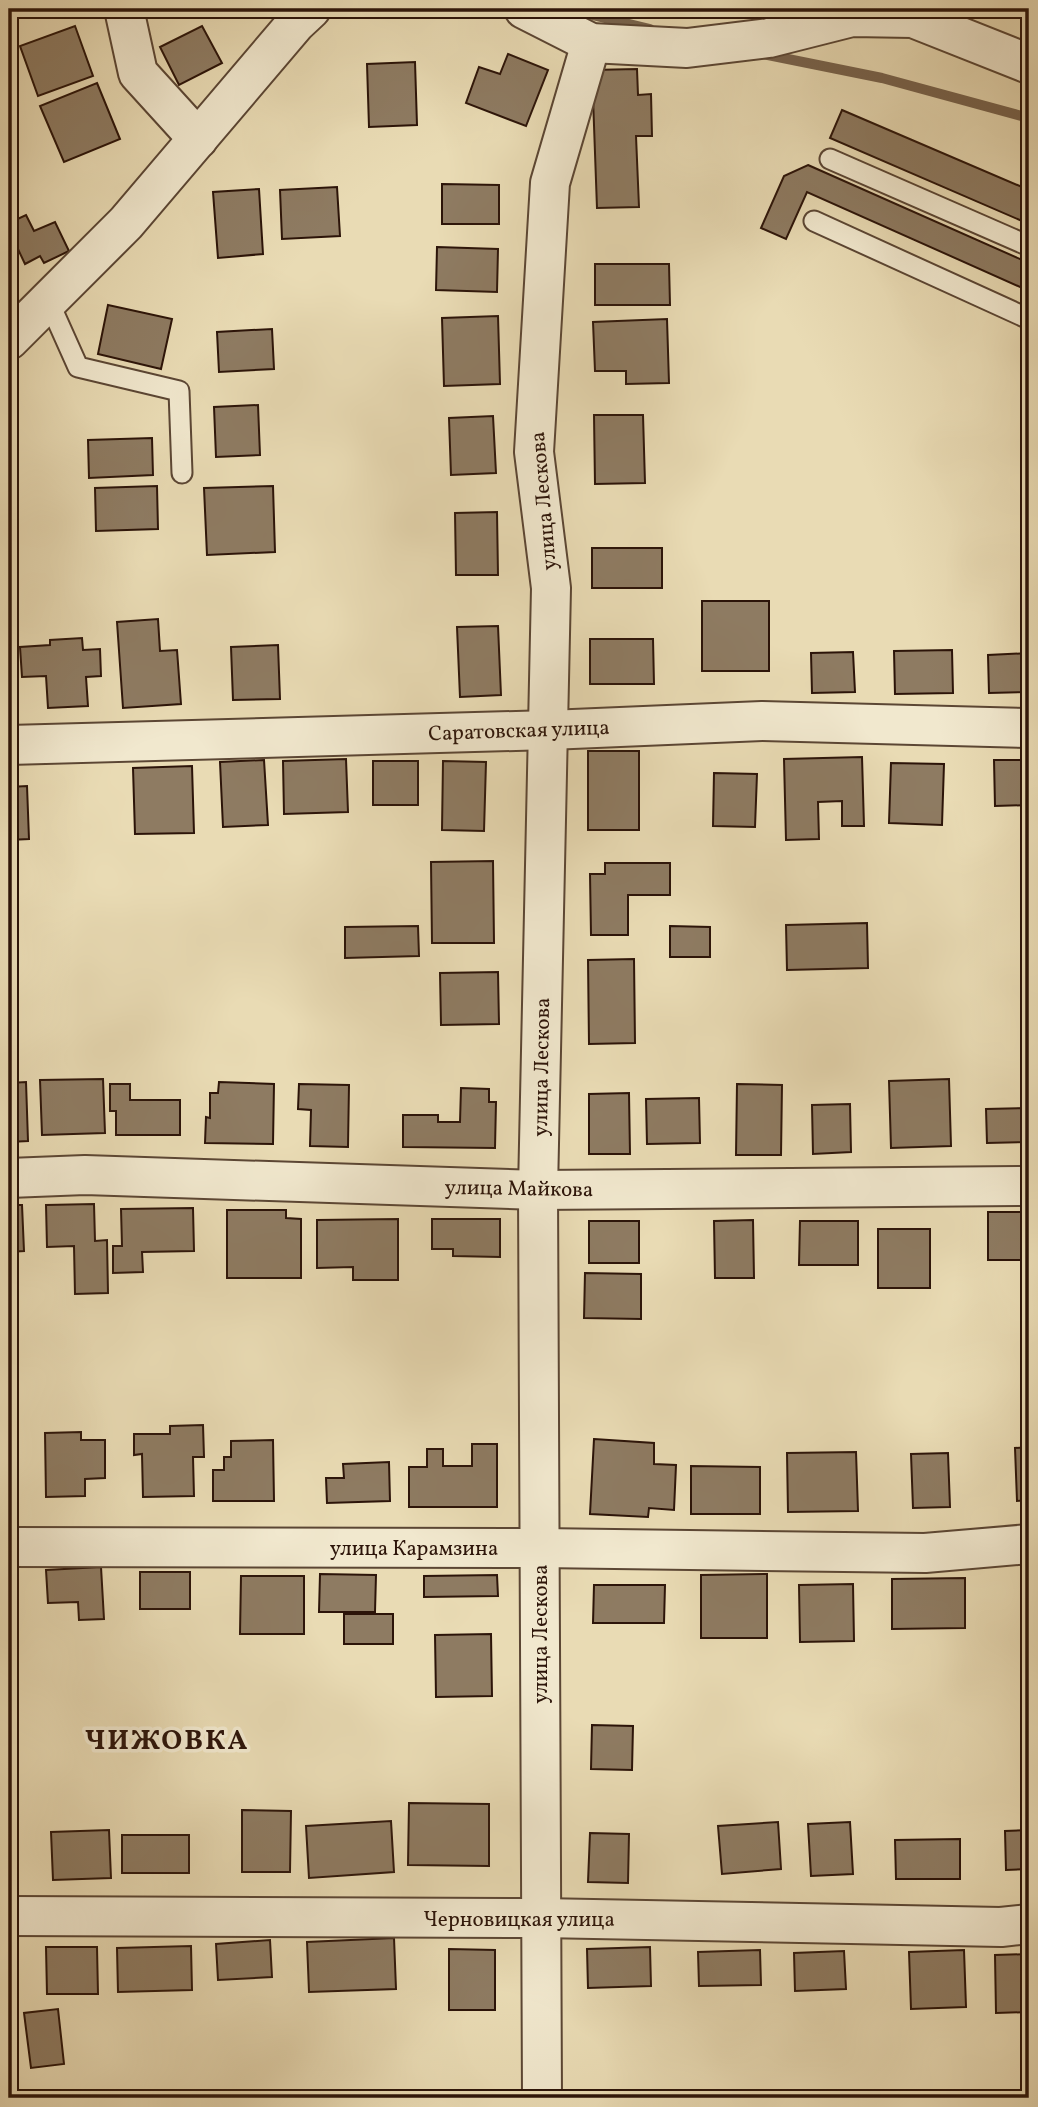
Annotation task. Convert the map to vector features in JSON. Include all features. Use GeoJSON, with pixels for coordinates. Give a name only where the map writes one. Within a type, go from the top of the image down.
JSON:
{"type":"FeatureCollection","features":[{"type":"Feature","properties":{"kind":"street"},"geometry":{"type":"LineString","coordinates":[[124,9],[138,74],[198,139]]}},
{"type":"Feature","properties":{"kind":"street"},"geometry":{"type":"LineString","coordinates":[[9,340],[126,223],[296,23],[311,9]]}},
{"type":"Feature","properties":{"kind":"street"},"geometry":{"type":"LineString","coordinates":[[524,9],[591,43],[687,48],[769,38],[852,18],[913,18],[1029,64]]}},
{"type":"Feature","properties":{"kind":"street","name":"улица Лескова"},"geometry":{"type":"LineString","coordinates":[[542,2098],[538,1190],[551,588],[534,452],[550,183],[591,43]]}},
{"type":"Feature","properties":{"kind":"street","name":"Саратовская улица"},"geometry":{"type":"LineString","coordinates":[[9,745],[549,730],[762,721],[1029,728]]}},
{"type":"Feature","properties":{"kind":"street","name":"улица Майкова"},"geometry":{"type":"LineString","coordinates":[[9,1178],[85,1175],[538,1190],[1029,1186]]}},
{"type":"Feature","properties":{"kind":"street","name":"улица Карамзина"},"geometry":{"type":"LineString","coordinates":[[9,1547],[540,1548],[925,1553],[1029,1544]]}},
{"type":"Feature","properties":{"kind":"street","name":"Черновицкая улица"},"geometry":{"type":"LineString","coordinates":[[9,1916],[541,1918],[1001,1927],[1029,1924]]}},
{"type":"Feature","properties":{"kind":"lane"},"geometry":{"type":"LineString","coordinates":[[830,159],[1029,246]]}},
{"type":"Feature","properties":{"kind":"lane"},"geometry":{"type":"LineString","coordinates":[[814,222],[1029,319]]}},
{"type":"Feature","properties":{"kind":"lane"},"geometry":{"type":"LineString","coordinates":[[48,300],[78,367],[179,391],[183,473]]}},
{"type":"Feature","properties":{"kind":"building"},"geometry":{"type":"Polygon","coordinates":[[[75,26],[93,76],[38,96],[20,46],[75,26]]]}},
{"type":"Feature","properties":{"kind":"building"},"geometry":{"type":"Polygon","coordinates":[[[202,26],[222,63],[179,85],[160,47],[202,26]]]}},
{"type":"Feature","properties":{"kind":"building"},"geometry":{"type":"Polygon","coordinates":[[[508,54],[548,70],[526,126],[466,103],[479,67],[500,74],[508,54]]]}},
{"type":"Feature","properties":{"kind":"building"},"geometry":{"type":"Polygon","coordinates":[[[415,62],[417,125],[369,127],[367,64],[415,62]]]}},
{"type":"Feature","properties":{"kind":"building"},"geometry":{"type":"Polygon","coordinates":[[[637,69],[638,95],[651,94],[652,136],[636,136],[639,207],[597,208],[592,70],[637,69]]]}},
{"type":"Feature","properties":{"kind":"building"},"geometry":{"type":"Polygon","coordinates":[[[97,83],[120,139],[64,162],[40,106],[97,83]]]}},
{"type":"Feature","properties":{"kind":"building"},"geometry":{"type":"Polygon","coordinates":[[[842,110],[1029,190],[1029,224],[830,138],[842,110]]]}},
{"type":"Feature","properties":{"kind":"building"},"geometry":{"type":"Polygon","coordinates":[[[808,165],[1029,263],[1029,291],[807,192],[786,239],[761,228],[784,176],[808,165]]]}},
{"type":"Feature","properties":{"kind":"building"},"geometry":{"type":"Polygon","coordinates":[[[442,184],[499,185],[499,224],[442,224],[442,184]]]}},
{"type":"Feature","properties":{"kind":"building"},"geometry":{"type":"Polygon","coordinates":[[[337,187],[340,236],[282,239],[280,190],[337,187]]]}},
{"type":"Feature","properties":{"kind":"building"},"geometry":{"type":"Polygon","coordinates":[[[259,189],[263,254],[218,258],[213,192],[259,189]]]}},
{"type":"Feature","properties":{"kind":"building"},"geometry":{"type":"Polygon","coordinates":[[[26,215],[34,231],[55,222],[69,251],[44,263],[40,256],[25,264],[9,230],[9,223],[26,215]]]}},
{"type":"Feature","properties":{"kind":"building"},"geometry":{"type":"Polygon","coordinates":[[[437,247],[498,249],[497,292],[436,290],[437,247]]]}},
{"type":"Feature","properties":{"kind":"building"},"geometry":{"type":"Polygon","coordinates":[[[595,264],[669,264],[670,305],[595,305],[595,264]]]}},
{"type":"Feature","properties":{"kind":"building"},"geometry":{"type":"Polygon","coordinates":[[[108,305],[172,319],[161,369],[98,354],[108,305]]]}},
{"type":"Feature","properties":{"kind":"building"},"geometry":{"type":"Polygon","coordinates":[[[498,316],[500,384],[444,386],[442,318],[498,316]]]}},
{"type":"Feature","properties":{"kind":"building"},"geometry":{"type":"Polygon","coordinates":[[[667,319],[669,383],[626,384],[626,371],[595,371],[593,322],[667,319]]]}},
{"type":"Feature","properties":{"kind":"building"},"geometry":{"type":"Polygon","coordinates":[[[272,329],[274,369],[219,372],[217,332],[272,329]]]}},
{"type":"Feature","properties":{"kind":"building"},"geometry":{"type":"Polygon","coordinates":[[[258,405],[260,455],[216,457],[214,407],[258,405]]]}},
{"type":"Feature","properties":{"kind":"building"},"geometry":{"type":"Polygon","coordinates":[[[594,415],[643,415],[645,483],[595,484],[594,415]]]}},
{"type":"Feature","properties":{"kind":"building"},"geometry":{"type":"Polygon","coordinates":[[[493,416],[496,473],[451,475],[449,418],[493,416]]]}},
{"type":"Feature","properties":{"kind":"building"},"geometry":{"type":"Polygon","coordinates":[[[152,438],[153,475],[89,478],[88,440],[152,438]]]}},
{"type":"Feature","properties":{"kind":"building"},"geometry":{"type":"Polygon","coordinates":[[[157,486],[158,529],[96,531],[95,488],[157,486]]]}},
{"type":"Feature","properties":{"kind":"building"},"geometry":{"type":"Polygon","coordinates":[[[273,486],[275,552],[207,555],[204,488],[273,486]]]}},
{"type":"Feature","properties":{"kind":"building"},"geometry":{"type":"Polygon","coordinates":[[[497,512],[498,575],[456,575],[455,513],[497,512]]]}},
{"type":"Feature","properties":{"kind":"building"},"geometry":{"type":"Polygon","coordinates":[[[592,548],[662,548],[662,588],[592,588],[592,548]]]}},
{"type":"Feature","properties":{"kind":"building"},"geometry":{"type":"Polygon","coordinates":[[[702,601],[769,601],[769,671],[702,671],[702,601]]]}},
{"type":"Feature","properties":{"kind":"building"},"geometry":{"type":"Polygon","coordinates":[[[158,619],[160,651],[177,650],[181,704],[123,708],[117,622],[158,619]]]}},
{"type":"Feature","properties":{"kind":"building"},"geometry":{"type":"Polygon","coordinates":[[[498,626],[501,695],[460,697],[457,627],[498,626]]]}},
{"type":"Feature","properties":{"kind":"building"},"geometry":{"type":"Polygon","coordinates":[[[82,638],[83,650],[100,649],[101,676],[86,677],[88,706],[48,708],[46,676],[22,677],[20,647],[50,645],[50,640],[82,638]]]}},
{"type":"Feature","properties":{"kind":"building"},"geometry":{"type":"Polygon","coordinates":[[[590,639],[653,639],[654,684],[590,684],[590,639]]]}},
{"type":"Feature","properties":{"kind":"building"},"geometry":{"type":"Polygon","coordinates":[[[278,645],[280,699],[233,700],[231,647],[278,645]]]}},
{"type":"Feature","properties":{"kind":"building"},"geometry":{"type":"Polygon","coordinates":[[[952,650],[953,693],[895,694],[894,651],[952,650]]]}},
{"type":"Feature","properties":{"kind":"building"},"geometry":{"type":"Polygon","coordinates":[[[853,652],[855,692],[812,693],[811,653],[853,652]]]}},
{"type":"Feature","properties":{"kind":"building"},"geometry":{"type":"Polygon","coordinates":[[[1029,653],[1029,692],[989,693],[988,655],[1029,653]]]}},
{"type":"Feature","properties":{"kind":"building"},"geometry":{"type":"Polygon","coordinates":[[[588,751],[639,751],[639,830],[588,830],[588,751]]]}},
{"type":"Feature","properties":{"kind":"building"},"geometry":{"type":"Polygon","coordinates":[[[862,757],[864,826],[842,826],[842,801],[818,802],[819,839],[786,840],[784,759],[862,757]]]}},
{"type":"Feature","properties":{"kind":"building"},"geometry":{"type":"Polygon","coordinates":[[[346,759],[348,812],[284,814],[283,761],[346,759]]]}},
{"type":"Feature","properties":{"kind":"building"},"geometry":{"type":"Polygon","coordinates":[[[264,760],[268,825],[223,827],[220,762],[264,760]]]}},
{"type":"Feature","properties":{"kind":"building"},"geometry":{"type":"Polygon","coordinates":[[[994,760],[1029,760],[1029,805],[995,806],[994,760]]]}},
{"type":"Feature","properties":{"kind":"building"},"geometry":{"type":"Polygon","coordinates":[[[373,761],[418,761],[418,805],[373,805],[373,761]]]}},
{"type":"Feature","properties":{"kind":"building"},"geometry":{"type":"Polygon","coordinates":[[[443,761],[486,762],[484,831],[442,830],[443,761]]]}},
{"type":"Feature","properties":{"kind":"building"},"geometry":{"type":"Polygon","coordinates":[[[891,763],[944,764],[942,825],[889,823],[891,763]]]}},
{"type":"Feature","properties":{"kind":"building"},"geometry":{"type":"Polygon","coordinates":[[[192,766],[194,833],[135,834],[133,768],[192,766]]]}},
{"type":"Feature","properties":{"kind":"building"},"geometry":{"type":"Polygon","coordinates":[[[714,773],[757,774],[755,827],[713,826],[714,773]]]}},
{"type":"Feature","properties":{"kind":"building"},"geometry":{"type":"Polygon","coordinates":[[[27,786],[29,839],[9,840],[9,787],[27,786]]]}},
{"type":"Feature","properties":{"kind":"building"},"geometry":{"type":"Polygon","coordinates":[[[493,861],[494,943],[432,943],[431,862],[493,861]]]}},
{"type":"Feature","properties":{"kind":"building"},"geometry":{"type":"Polygon","coordinates":[[[605,863],[670,863],[670,895],[628,895],[628,935],[591,935],[590,874],[605,874],[605,863]]]}},
{"type":"Feature","properties":{"kind":"building"},"geometry":{"type":"Polygon","coordinates":[[[867,923],[868,968],[787,970],[786,925],[867,923]]]}},
{"type":"Feature","properties":{"kind":"building"},"geometry":{"type":"Polygon","coordinates":[[[418,926],[419,956],[345,958],[345,927],[418,926]]]}},
{"type":"Feature","properties":{"kind":"building"},"geometry":{"type":"Polygon","coordinates":[[[670,926],[710,927],[710,957],[670,957],[670,926]]]}},
{"type":"Feature","properties":{"kind":"building"},"geometry":{"type":"Polygon","coordinates":[[[634,959],[635,1043],[589,1044],[588,960],[634,959]]]}},
{"type":"Feature","properties":{"kind":"building"},"geometry":{"type":"Polygon","coordinates":[[[498,972],[499,1024],[441,1025],[440,973],[498,972]]]}},
{"type":"Feature","properties":{"kind":"building"},"geometry":{"type":"Polygon","coordinates":[[[103,1079],[105,1133],[42,1135],[40,1080],[103,1079]]]}},
{"type":"Feature","properties":{"kind":"building"},"geometry":{"type":"Polygon","coordinates":[[[949,1079],[951,1146],[891,1148],[889,1081],[949,1079]]]}},
{"type":"Feature","properties":{"kind":"building"},"geometry":{"type":"Polygon","coordinates":[[[26,1082],[28,1141],[9,1142],[9,1083],[26,1082]]]}},
{"type":"Feature","properties":{"kind":"building"},"geometry":{"type":"Polygon","coordinates":[[[219,1082],[274,1084],[273,1144],[205,1143],[206,1117],[210,1118],[210,1093],[218,1093],[219,1082]]]}},
{"type":"Feature","properties":{"kind":"building"},"geometry":{"type":"Polygon","coordinates":[[[110,1084],[130,1084],[130,1100],[180,1100],[180,1135],[116,1135],[116,1111],[110,1111],[110,1084]]]}},
{"type":"Feature","properties":{"kind":"building"},"geometry":{"type":"Polygon","coordinates":[[[299,1084],[349,1085],[348,1147],[310,1146],[311,1110],[298,1109],[299,1084]]]}},
{"type":"Feature","properties":{"kind":"building"},"geometry":{"type":"Polygon","coordinates":[[[737,1084],[782,1085],[781,1155],[736,1155],[737,1084]]]}},
{"type":"Feature","properties":{"kind":"building"},"geometry":{"type":"Polygon","coordinates":[[[461,1088],[489,1089],[489,1102],[496,1102],[495,1148],[403,1147],[403,1115],[438,1115],[438,1122],[460,1122],[461,1088]]]}},
{"type":"Feature","properties":{"kind":"building"},"geometry":{"type":"Polygon","coordinates":[[[629,1093],[630,1154],[589,1154],[589,1094],[629,1093]]]}},
{"type":"Feature","properties":{"kind":"building"},"geometry":{"type":"Polygon","coordinates":[[[699,1098],[700,1143],[647,1144],[646,1099],[699,1098]]]}},
{"type":"Feature","properties":{"kind":"building"},"geometry":{"type":"Polygon","coordinates":[[[850,1104],[851,1152],[813,1154],[812,1105],[850,1104]]]}},
{"type":"Feature","properties":{"kind":"building"},"geometry":{"type":"Polygon","coordinates":[[[1029,1108],[1029,1142],[987,1143],[986,1109],[1029,1108]]]}},
{"type":"Feature","properties":{"kind":"building"},"geometry":{"type":"Polygon","coordinates":[[[94,1204],[95,1241],[107,1240],[108,1293],[75,1294],[74,1246],[47,1247],[46,1205],[94,1204]]]}},
{"type":"Feature","properties":{"kind":"building"},"geometry":{"type":"Polygon","coordinates":[[[9,1205],[22,1205],[24,1251],[9,1252],[9,1205]]]}},
{"type":"Feature","properties":{"kind":"building"},"geometry":{"type":"Polygon","coordinates":[[[193,1208],[194,1251],[142,1252],[143,1272],[113,1273],[113,1246],[122,1246],[121,1209],[193,1208]]]}},
{"type":"Feature","properties":{"kind":"building"},"geometry":{"type":"Polygon","coordinates":[[[227,1210],[286,1210],[286,1218],[301,1219],[301,1278],[227,1278],[227,1210]]]}},
{"type":"Feature","properties":{"kind":"building"},"geometry":{"type":"Polygon","coordinates":[[[988,1212],[1029,1212],[1029,1260],[988,1260],[988,1212]]]}},
{"type":"Feature","properties":{"kind":"building"},"geometry":{"type":"Polygon","coordinates":[[[398,1219],[398,1280],[353,1280],[353,1267],[317,1268],[317,1220],[398,1219]]]}},
{"type":"Feature","properties":{"kind":"building"},"geometry":{"type":"Polygon","coordinates":[[[432,1219],[500,1219],[500,1257],[453,1256],[453,1249],[432,1249],[432,1219]]]}},
{"type":"Feature","properties":{"kind":"building"},"geometry":{"type":"Polygon","coordinates":[[[753,1220],[754,1278],[715,1278],[714,1221],[753,1220]]]}},
{"type":"Feature","properties":{"kind":"building"},"geometry":{"type":"Polygon","coordinates":[[[589,1221],[639,1221],[639,1263],[589,1263],[589,1221]]]}},
{"type":"Feature","properties":{"kind":"building"},"geometry":{"type":"Polygon","coordinates":[[[800,1221],[858,1221],[858,1265],[799,1265],[800,1221]]]}},
{"type":"Feature","properties":{"kind":"building"},"geometry":{"type":"Polygon","coordinates":[[[878,1229],[930,1229],[930,1288],[878,1288],[878,1229]]]}},
{"type":"Feature","properties":{"kind":"building"},"geometry":{"type":"Polygon","coordinates":[[[585,1273],[641,1274],[641,1319],[584,1318],[585,1273]]]}},
{"type":"Feature","properties":{"kind":"building"},"geometry":{"type":"Polygon","coordinates":[[[203,1425],[204,1457],[193,1457],[194,1496],[143,1497],[142,1454],[134,1455],[134,1434],[170,1434],[170,1426],[203,1425]]]}},
{"type":"Feature","properties":{"kind":"building"},"geometry":{"type":"Polygon","coordinates":[[[81,1432],[81,1440],[105,1440],[105,1478],[85,1479],[85,1496],[46,1497],[45,1433],[81,1432]]]}},
{"type":"Feature","properties":{"kind":"building"},"geometry":{"type":"Polygon","coordinates":[[[594,1439],[654,1443],[654,1464],[676,1465],[674,1510],[649,1508],[648,1517],[590,1514],[594,1439]]]}},
{"type":"Feature","properties":{"kind":"building"},"geometry":{"type":"Polygon","coordinates":[[[273,1440],[274,1501],[213,1501],[213,1470],[224,1470],[224,1457],[231,1457],[231,1441],[273,1440]]]}},
{"type":"Feature","properties":{"kind":"building"},"geometry":{"type":"Polygon","coordinates":[[[472,1444],[497,1444],[497,1507],[409,1507],[409,1467],[427,1467],[427,1449],[443,1449],[443,1466],[472,1466],[472,1444]]]}},
{"type":"Feature","properties":{"kind":"building"},"geometry":{"type":"Polygon","coordinates":[[[1029,1447],[1029,1500],[1017,1501],[1015,1448],[1029,1447]]]}},
{"type":"Feature","properties":{"kind":"building"},"geometry":{"type":"Polygon","coordinates":[[[856,1452],[858,1511],[788,1512],[787,1453],[856,1452]]]}},
{"type":"Feature","properties":{"kind":"building"},"geometry":{"type":"Polygon","coordinates":[[[948,1453],[950,1507],[913,1508],[911,1454],[948,1453]]]}},
{"type":"Feature","properties":{"kind":"building"},"geometry":{"type":"Polygon","coordinates":[[[389,1462],[390,1501],[327,1503],[326,1478],[344,1478],[343,1464],[389,1462]]]}},
{"type":"Feature","properties":{"kind":"building"},"geometry":{"type":"Polygon","coordinates":[[[691,1466],[760,1467],[760,1514],[691,1514],[691,1466]]]}},
{"type":"Feature","properties":{"kind":"building"},"geometry":{"type":"Polygon","coordinates":[[[101,1567],[104,1619],[79,1620],[78,1602],[48,1603],[46,1570],[101,1567]]]}},
{"type":"Feature","properties":{"kind":"building"},"geometry":{"type":"Polygon","coordinates":[[[140,1572],[190,1572],[190,1609],[140,1609],[140,1572]]]}},
{"type":"Feature","properties":{"kind":"building"},"geometry":{"type":"Polygon","coordinates":[[[320,1574],[376,1575],[375,1612],[319,1612],[320,1574]]]}},
{"type":"Feature","properties":{"kind":"building"},"geometry":{"type":"Polygon","coordinates":[[[767,1574],[767,1638],[701,1638],[701,1575],[767,1574]]]}},
{"type":"Feature","properties":{"kind":"building"},"geometry":{"type":"Polygon","coordinates":[[[497,1575],[498,1596],[424,1597],[424,1576],[497,1575]]]}},
{"type":"Feature","properties":{"kind":"building"},"geometry":{"type":"Polygon","coordinates":[[[241,1576],[304,1576],[304,1634],[240,1634],[241,1576]]]}},
{"type":"Feature","properties":{"kind":"building"},"geometry":{"type":"Polygon","coordinates":[[[965,1578],[965,1628],[892,1629],[892,1579],[965,1578]]]}},
{"type":"Feature","properties":{"kind":"building"},"geometry":{"type":"Polygon","coordinates":[[[853,1584],[854,1641],[800,1642],[799,1585],[853,1584]]]}},
{"type":"Feature","properties":{"kind":"building"},"geometry":{"type":"Polygon","coordinates":[[[594,1585],[665,1585],[664,1623],[593,1623],[594,1585]]]}},
{"type":"Feature","properties":{"kind":"building"},"geometry":{"type":"Polygon","coordinates":[[[344,1614],[393,1614],[393,1644],[344,1644],[344,1614]]]}},
{"type":"Feature","properties":{"kind":"building"},"geometry":{"type":"Polygon","coordinates":[[[491,1634],[492,1696],[436,1697],[435,1635],[491,1634]]]}},
{"type":"Feature","properties":{"kind":"building"},"geometry":{"type":"Polygon","coordinates":[[[592,1725],[633,1726],[632,1770],[591,1769],[592,1725]]]}},
{"type":"Feature","properties":{"kind":"building"},"geometry":{"type":"Polygon","coordinates":[[[409,1803],[489,1804],[489,1866],[408,1865],[409,1803]]]}},
{"type":"Feature","properties":{"kind":"building"},"geometry":{"type":"Polygon","coordinates":[[[242,1810],[291,1811],[290,1872],[242,1872],[242,1810]]]}},
{"type":"Feature","properties":{"kind":"building"},"geometry":{"type":"Polygon","coordinates":[[[391,1821],[394,1872],[309,1878],[306,1826],[391,1821]]]}},
{"type":"Feature","properties":{"kind":"building"},"geometry":{"type":"Polygon","coordinates":[[[778,1822],[781,1869],[722,1874],[718,1826],[778,1822]]]}},
{"type":"Feature","properties":{"kind":"building"},"geometry":{"type":"Polygon","coordinates":[[[850,1822],[853,1874],[811,1876],[808,1824],[850,1822]]]}},
{"type":"Feature","properties":{"kind":"building"},"geometry":{"type":"Polygon","coordinates":[[[109,1830],[111,1878],[53,1880],[51,1832],[109,1830]]]}},
{"type":"Feature","properties":{"kind":"building"},"geometry":{"type":"Polygon","coordinates":[[[1029,1830],[1029,1869],[1006,1870],[1005,1831],[1029,1830]]]}},
{"type":"Feature","properties":{"kind":"building"},"geometry":{"type":"Polygon","coordinates":[[[590,1833],[629,1834],[628,1883],[588,1882],[590,1833]]]}},
{"type":"Feature","properties":{"kind":"building"},"geometry":{"type":"Polygon","coordinates":[[[122,1835],[189,1835],[189,1873],[122,1873],[122,1835]]]}},
{"type":"Feature","properties":{"kind":"building"},"geometry":{"type":"Polygon","coordinates":[[[960,1839],[960,1879],[896,1879],[895,1840],[960,1839]]]}},
{"type":"Feature","properties":{"kind":"building"},"geometry":{"type":"Polygon","coordinates":[[[394,1938],[396,1989],[309,1992],[307,1942],[394,1938]]]}},
{"type":"Feature","properties":{"kind":"building"},"geometry":{"type":"Polygon","coordinates":[[[270,1940],[272,1977],[218,1980],[216,1944],[270,1940]]]}},
{"type":"Feature","properties":{"kind":"building"},"geometry":{"type":"Polygon","coordinates":[[[191,1946],[192,1990],[118,1992],[117,1948],[191,1946]]]}},
{"type":"Feature","properties":{"kind":"building"},"geometry":{"type":"Polygon","coordinates":[[[46,1947],[97,1947],[98,1994],[47,1994],[46,1947]]]}},
{"type":"Feature","properties":{"kind":"building"},"geometry":{"type":"Polygon","coordinates":[[[650,1947],[651,1986],[588,1988],[587,1949],[650,1947]]]}},
{"type":"Feature","properties":{"kind":"building"},"geometry":{"type":"Polygon","coordinates":[[[449,1949],[495,1950],[495,2010],[449,2010],[449,1949]]]}},
{"type":"Feature","properties":{"kind":"building"},"geometry":{"type":"Polygon","coordinates":[[[760,1950],[761,1985],[699,1986],[698,1952],[760,1950]]]}},
{"type":"Feature","properties":{"kind":"building"},"geometry":{"type":"Polygon","coordinates":[[[964,1950],[966,2007],[911,2009],[909,1952],[964,1950]]]}},
{"type":"Feature","properties":{"kind":"building"},"geometry":{"type":"Polygon","coordinates":[[[844,1951],[846,1989],[795,1991],[794,1953],[844,1951]]]}},
{"type":"Feature","properties":{"kind":"building"},"geometry":{"type":"Polygon","coordinates":[[[1029,1954],[1029,2012],[996,2013],[995,1955],[1029,1954]]]}},
{"type":"Feature","properties":{"kind":"building"},"geometry":{"type":"Polygon","coordinates":[[[58,2009],[64,2064],[31,2068],[24,2013],[58,2009]]]}},
{"type":"Feature","properties":{"kind":"building"},"geometry":{"type":"Polygon","coordinates":[[[439,2093],[498,2094],[497,2098],[439,2098],[439,2093]]]}},
{"type":"Feature","properties":{"kind":"waterway"},"geometry":{"type":"LineString","coordinates":[[576,9],[650,29]]}},
{"type":"Feature","properties":{"kind":"waterway"},"geometry":{"type":"LineString","coordinates":[[763,54],[882,78],[1029,118]]}},
{"type":"Feature","properties":{"kind":"district","name":"ЧИЖОВКА"},"geometry":{"type":"Point","coordinates":[167,1739]}}]}
